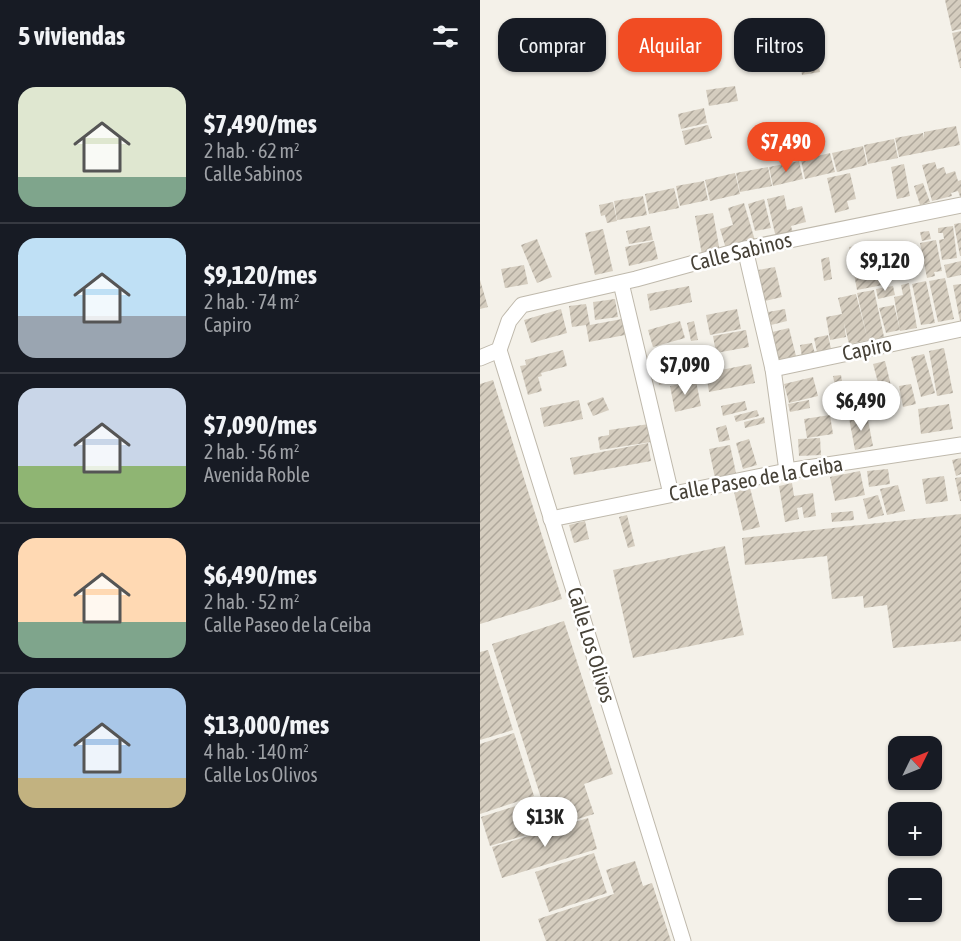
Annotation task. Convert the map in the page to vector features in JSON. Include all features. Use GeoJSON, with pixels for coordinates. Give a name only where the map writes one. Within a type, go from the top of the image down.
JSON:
{"type":"FeatureCollection","features":[{"type":"Feature","properties":{"kind":"street","name":"Calle Sabinos"},"geometry":{"type":"LineString","coordinates":[[499,350],[509,321],[522,305],[621,283],[745,249],[961,205]]}},
{"type":"Feature","properties":{"kind":"street"},"geometry":{"type":"LineString","coordinates":[[745,249],[773,369],[787,471]]}},
{"type":"Feature","properties":{"kind":"street"},"geometry":{"type":"LineString","coordinates":[[621,283],[671,494]]}},
{"type":"Feature","properties":{"kind":"street","name":"Capiro"},"geometry":{"type":"LineString","coordinates":[[773,369],[961,329]]}},
{"type":"Feature","properties":{"kind":"street"},"geometry":{"type":"LineString","coordinates":[[480,358],[499,350]]}},
{"type":"Feature","properties":{"kind":"street","name":"Calle Los Olivos"},"geometry":{"type":"LineString","coordinates":[[499,350],[683,941]]}},
{"type":"Feature","properties":{"kind":"street","name":"Calle Paseo de la Ceiba"},"geometry":{"type":"LineString","coordinates":[[552,519],[787,471],[961,445]]}},
{"type":"Feature","properties":{"kind":"building"},"geometry":{"type":"Polygon","coordinates":[[[945,0],[961,0],[961,29],[952,31],[945,0]]]}},
{"type":"Feature","properties":{"kind":"building"},"geometry":{"type":"Polygon","coordinates":[[[961,31],[961,68],[960,68],[952,33],[961,31]]]}},
{"type":"Feature","properties":{"kind":"building"},"geometry":{"type":"Polygon","coordinates":[[[801,72],[820,72],[802,75],[801,72]]]}},
{"type":"Feature","properties":{"kind":"building"},"geometry":{"type":"Polygon","coordinates":[[[735,86],[738,101],[709,106],[706,90],[735,86]]]}},
{"type":"Feature","properties":{"kind":"building"},"geometry":{"type":"Polygon","coordinates":[[[704,108],[707,123],[681,129],[678,114],[704,108]]]}},
{"type":"Feature","properties":{"kind":"building"},"geometry":{"type":"Polygon","coordinates":[[[708,125],[712,138],[685,145],[682,131],[708,125]]]}},
{"type":"Feature","properties":{"kind":"building"},"geometry":{"type":"Polygon","coordinates":[[[956,126],[960,145],[899,157],[895,138],[923,133],[924,139],[924,132],[956,126]]]}},
{"type":"Feature","properties":{"kind":"building"},"geometry":{"type":"Polygon","coordinates":[[[894,139],[898,158],[868,164],[864,145],[894,139]]]}},
{"type":"Feature","properties":{"kind":"building"},"geometry":{"type":"Polygon","coordinates":[[[863,146],[867,165],[837,172],[832,153],[863,146]]]}},
{"type":"Feature","properties":{"kind":"building"},"geometry":{"type":"Polygon","coordinates":[[[830,153],[835,172],[805,179],[801,160],[830,153]]]}},
{"type":"Feature","properties":{"kind":"building"},"geometry":{"type":"Polygon","coordinates":[[[799,161],[803,179],[773,186],[769,167],[799,161]]]}},
{"type":"Feature","properties":{"kind":"building"},"geometry":{"type":"Polygon","coordinates":[[[935,162],[937,169],[944,167],[946,174],[955,171],[958,181],[961,180],[961,199],[958,191],[951,193],[952,196],[932,201],[922,165],[935,162]]]}},
{"type":"Feature","properties":{"kind":"building"},"geometry":{"type":"Polygon","coordinates":[[[904,164],[910,196],[897,199],[891,167],[904,164]]]}},
{"type":"Feature","properties":{"kind":"building"},"geometry":{"type":"Polygon","coordinates":[[[768,167],[772,186],[740,192],[736,173],[768,167]]]}},
{"type":"Feature","properties":{"kind":"building"},"geometry":{"type":"Polygon","coordinates":[[[735,173],[740,194],[710,201],[705,180],[735,173]]]}},
{"type":"Feature","properties":{"kind":"building"},"geometry":{"type":"Polygon","coordinates":[[[850,173],[856,199],[847,201],[849,209],[835,213],[827,178],[850,173]]]}},
{"type":"Feature","properties":{"kind":"building"},"geometry":{"type":"Polygon","coordinates":[[[704,181],[708,200],[680,206],[676,186],[704,181]]]}},
{"type":"Feature","properties":{"kind":"building"},"geometry":{"type":"Polygon","coordinates":[[[923,183],[930,202],[920,205],[914,186],[923,183]]]}},
{"type":"Feature","properties":{"kind":"building"},"geometry":{"type":"Polygon","coordinates":[[[674,188],[679,208],[649,214],[645,194],[674,188]]]}},
{"type":"Feature","properties":{"kind":"building"},"geometry":{"type":"Polygon","coordinates":[[[784,195],[787,210],[802,206],[806,222],[791,226],[793,234],[776,238],[767,199],[784,195]]]}},
{"type":"Feature","properties":{"kind":"building"},"geometry":{"type":"Polygon","coordinates":[[[643,196],[647,215],[617,220],[614,201],[643,196]]]}},
{"type":"Feature","properties":{"kind":"building"},"geometry":{"type":"Polygon","coordinates":[[[764,199],[771,228],[755,231],[748,204],[764,199]]]}},
{"type":"Feature","properties":{"kind":"building"},"geometry":{"type":"Polygon","coordinates":[[[613,202],[617,221],[607,223],[605,215],[601,216],[599,205],[613,202]]]}},
{"type":"Feature","properties":{"kind":"building"},"geometry":{"type":"Polygon","coordinates":[[[744,203],[756,244],[727,252],[720,229],[733,225],[728,208],[744,203]]]}},
{"type":"Feature","properties":{"kind":"building"},"geometry":{"type":"Polygon","coordinates":[[[713,213],[720,252],[702,255],[695,216],[713,213]]]}},
{"type":"Feature","properties":{"kind":"building"},"geometry":{"type":"Polygon","coordinates":[[[961,223],[961,256],[960,256],[954,224],[961,223]]]}},
{"type":"Feature","properties":{"kind":"building"},"geometry":{"type":"Polygon","coordinates":[[[650,226],[653,240],[629,244],[626,231],[650,226]]]}},
{"type":"Feature","properties":{"kind":"building"},"geometry":{"type":"Polygon","coordinates":[[[953,226],[957,258],[942,260],[939,240],[944,239],[943,233],[938,233],[938,228],[953,226]]]}},
{"type":"Feature","properties":{"kind":"building"},"geometry":{"type":"Polygon","coordinates":[[[603,229],[613,271],[595,275],[585,233],[603,229]]]}},
{"type":"Feature","properties":{"kind":"building"},"geometry":{"type":"Polygon","coordinates":[[[929,231],[931,239],[922,241],[920,232],[929,231]]]}},
{"type":"Feature","properties":{"kind":"building"},"geometry":{"type":"Polygon","coordinates":[[[537,239],[552,277],[537,283],[521,245],[537,239]]]}},
{"type":"Feature","properties":{"kind":"building"},"geometry":{"type":"Polygon","coordinates":[[[936,240],[942,271],[934,272],[935,276],[927,278],[920,243],[936,240]]]}},
{"type":"Feature","properties":{"kind":"building"},"geometry":{"type":"Polygon","coordinates":[[[654,241],[658,259],[629,266],[625,247],[654,241]]]}},
{"type":"Feature","properties":{"kind":"building"},"geometry":{"type":"Polygon","coordinates":[[[880,242],[888,284],[857,290],[849,247],[880,242]]]}},
{"type":"Feature","properties":{"kind":"building"},"geometry":{"type":"Polygon","coordinates":[[[829,257],[832,279],[824,281],[821,259],[829,257]]]}},
{"type":"Feature","properties":{"kind":"building"},"geometry":{"type":"Polygon","coordinates":[[[961,261],[961,275],[947,278],[944,265],[961,261]]]}},
{"type":"Feature","properties":{"kind":"building"},"geometry":{"type":"Polygon","coordinates":[[[524,265],[528,284],[505,288],[501,269],[524,265]]]}},
{"type":"Feature","properties":{"kind":"building"},"geometry":{"type":"Polygon","coordinates":[[[775,267],[782,297],[765,301],[758,270],[775,267]]]}},
{"type":"Feature","properties":{"kind":"building"},"geometry":{"type":"Polygon","coordinates":[[[945,278],[954,319],[938,322],[929,281],[945,278]]]}},
{"type":"Feature","properties":{"kind":"building"},"geometry":{"type":"Polygon","coordinates":[[[480,280],[488,307],[480,309],[480,280]]]}},
{"type":"Feature","properties":{"kind":"building"},"geometry":{"type":"Polygon","coordinates":[[[926,281],[935,323],[921,325],[912,284],[926,281]]]}},
{"type":"Feature","properties":{"kind":"building"},"geometry":{"type":"Polygon","coordinates":[[[909,283],[917,328],[900,331],[894,297],[903,295],[901,285],[909,283]]]}},
{"type":"Feature","properties":{"kind":"building"},"geometry":{"type":"Polygon","coordinates":[[[961,284],[961,321],[960,321],[953,285],[961,284]]]}},
{"type":"Feature","properties":{"kind":"building"},"geometry":{"type":"Polygon","coordinates":[[[689,286],[692,302],[650,311],[647,294],[689,286]]]}},
{"type":"Feature","properties":{"kind":"building"},"geometry":{"type":"Polygon","coordinates":[[[893,286],[895,295],[878,299],[876,289],[893,286]]]}},
{"type":"Feature","properties":{"kind":"building"},"geometry":{"type":"Polygon","coordinates":[[[874,290],[884,337],[849,344],[844,323],[846,337],[830,340],[826,317],[842,314],[838,298],[856,294],[867,337],[857,293],[874,290]]]}},
{"type":"Feature","properties":{"kind":"building"},"geometry":{"type":"Polygon","coordinates":[[[615,299],[618,317],[595,320],[593,302],[615,299]]]}},
{"type":"Feature","properties":{"kind":"building"},"geometry":{"type":"Polygon","coordinates":[[[586,304],[590,325],[622,319],[625,335],[589,342],[586,325],[572,327],[569,306],[586,304]]]}},
{"type":"Feature","properties":{"kind":"building"},"geometry":{"type":"Polygon","coordinates":[[[894,305],[900,330],[886,333],[879,308],[894,305]]]}},
{"type":"Feature","properties":{"kind":"building"},"geometry":{"type":"Polygon","coordinates":[[[561,309],[567,333],[531,343],[524,320],[561,309]]]}},
{"type":"Feature","properties":{"kind":"building"},"geometry":{"type":"Polygon","coordinates":[[[737,309],[741,329],[710,335],[706,315],[737,309]]]}},
{"type":"Feature","properties":{"kind":"building"},"geometry":{"type":"Polygon","coordinates":[[[785,309],[787,321],[771,325],[768,312],[785,309]]]}},
{"type":"Feature","properties":{"kind":"building"},"geometry":{"type":"Polygon","coordinates":[[[680,321],[685,338],[653,347],[648,330],[680,321]]]}},
{"type":"Feature","properties":{"kind":"building"},"geometry":{"type":"Polygon","coordinates":[[[694,321],[698,340],[691,341],[687,323],[694,321]]]}},
{"type":"Feature","properties":{"kind":"building"},"geometry":{"type":"Polygon","coordinates":[[[789,328],[796,356],[775,361],[768,333],[789,328]]]}},
{"type":"Feature","properties":{"kind":"building"},"geometry":{"type":"Polygon","coordinates":[[[746,330],[749,347],[716,353],[713,336],[746,330]]]}},
{"type":"Feature","properties":{"kind":"building"},"geometry":{"type":"Polygon","coordinates":[[[828,335],[831,349],[817,352],[814,338],[828,335]]]}},
{"type":"Feature","properties":{"kind":"building"},"geometry":{"type":"Polygon","coordinates":[[[812,343],[815,354],[802,357],[800,345],[812,343]]]}},
{"type":"Feature","properties":{"kind":"building"},"geometry":{"type":"Polygon","coordinates":[[[944,348],[953,393],[937,396],[929,351],[944,348]]]}},
{"type":"Feature","properties":{"kind":"building"},"geometry":{"type":"Polygon","coordinates":[[[563,350],[567,366],[541,373],[542,376],[538,377],[542,391],[528,395],[520,366],[526,365],[525,360],[563,350]]]}},
{"type":"Feature","properties":{"kind":"building"},"geometry":{"type":"Polygon","coordinates":[[[924,354],[935,393],[921,397],[911,357],[924,354]]]}},
{"type":"Feature","properties":{"kind":"building"},"geometry":{"type":"Polygon","coordinates":[[[885,361],[894,398],[884,400],[886,409],[864,413],[861,394],[880,390],[873,364],[885,361]]]}},
{"type":"Feature","properties":{"kind":"building"},"geometry":{"type":"Polygon","coordinates":[[[675,362],[679,380],[659,385],[655,366],[675,362]]]}},
{"type":"Feature","properties":{"kind":"building"},"geometry":{"type":"Polygon","coordinates":[[[751,364],[755,383],[709,392],[706,373],[751,364]]]}},
{"type":"Feature","properties":{"kind":"building"},"geometry":{"type":"Polygon","coordinates":[[[841,375],[844,394],[853,392],[855,401],[861,400],[862,414],[845,416],[845,410],[840,411],[833,376],[841,375]]]}},
{"type":"Feature","properties":{"kind":"building"},"geometry":{"type":"Polygon","coordinates":[[[813,377],[818,396],[789,403],[784,384],[813,377]]]}},
{"type":"Feature","properties":{"kind":"building"},"geometry":{"type":"Polygon","coordinates":[[[493,380],[562,599],[480,624],[480,384],[493,380]]]}},
{"type":"Feature","properties":{"kind":"building"},"geometry":{"type":"Polygon","coordinates":[[[696,381],[701,406],[675,412],[670,386],[696,381]]]}},
{"type":"Feature","properties":{"kind":"building"},"geometry":{"type":"Polygon","coordinates":[[[911,384],[916,404],[903,407],[899,386],[911,384]]]}},
{"type":"Feature","properties":{"kind":"building"},"geometry":{"type":"Polygon","coordinates":[[[603,397],[609,410],[593,416],[587,403],[603,397]]]}},
{"type":"Feature","properties":{"kind":"building"},"geometry":{"type":"Polygon","coordinates":[[[579,400],[583,419],[544,427],[540,408],[579,400]]]}},
{"type":"Feature","properties":{"kind":"building"},"geometry":{"type":"Polygon","coordinates":[[[809,400],[810,408],[790,412],[788,404],[809,400]]]}},
{"type":"Feature","properties":{"kind":"building"},"geometry":{"type":"Polygon","coordinates":[[[745,401],[747,410],[723,416],[721,406],[745,401]]]}},
{"type":"Feature","properties":{"kind":"building"},"geometry":{"type":"Polygon","coordinates":[[[949,404],[953,429],[921,434],[918,409],[949,404]]]}},
{"type":"Feature","properties":{"kind":"building"},"geometry":{"type":"Polygon","coordinates":[[[757,410],[759,416],[736,422],[734,416],[757,410]]]}},
{"type":"Feature","properties":{"kind":"building"},"geometry":{"type":"Polygon","coordinates":[[[830,415],[833,434],[807,438],[804,419],[830,415]]]}},
{"type":"Feature","properties":{"kind":"building"},"geometry":{"type":"Polygon","coordinates":[[[867,415],[873,446],[855,450],[849,418],[867,415]]]}},
{"type":"Feature","properties":{"kind":"building"},"geometry":{"type":"Polygon","coordinates":[[[764,417],[765,423],[745,428],[744,422],[764,417]]]}},
{"type":"Feature","properties":{"kind":"building"},"geometry":{"type":"Polygon","coordinates":[[[649,424],[651,442],[600,450],[598,437],[609,435],[609,430],[649,424]]]}},
{"type":"Feature","properties":{"kind":"building"},"geometry":{"type":"Polygon","coordinates":[[[726,425],[730,440],[719,442],[716,428],[726,425]]]}},
{"type":"Feature","properties":{"kind":"building"},"geometry":{"type":"Polygon","coordinates":[[[820,438],[821,455],[799,456],[798,439],[820,438]]]}},
{"type":"Feature","properties":{"kind":"building"},"geometry":{"type":"Polygon","coordinates":[[[749,439],[757,465],[743,469],[736,443],[749,439]]]}},
{"type":"Feature","properties":{"kind":"building"},"geometry":{"type":"Polygon","coordinates":[[[648,443],[651,461],[574,475],[570,458],[648,443]]]}},
{"type":"Feature","properties":{"kind":"building"},"geometry":{"type":"Polygon","coordinates":[[[730,445],[736,473],[715,478],[709,449],[730,445]]]}},
{"type":"Feature","properties":{"kind":"building"},"geometry":{"type":"Polygon","coordinates":[[[961,458],[961,474],[956,476],[952,460],[961,458]]]}},
{"type":"Feature","properties":{"kind":"building"},"geometry":{"type":"Polygon","coordinates":[[[888,469],[890,484],[869,487],[867,471],[888,469]]]}},
{"type":"Feature","properties":{"kind":"building"},"geometry":{"type":"Polygon","coordinates":[[[860,471],[865,495],[835,501],[830,477],[860,471]]]}},
{"type":"Feature","properties":{"kind":"building"},"geometry":{"type":"Polygon","coordinates":[[[944,476],[948,501],[926,504],[922,479],[944,476]]]}},
{"type":"Feature","properties":{"kind":"building"},"geometry":{"type":"Polygon","coordinates":[[[961,477],[961,501],[960,501],[955,478],[961,477]]]}},
{"type":"Feature","properties":{"kind":"building"},"geometry":{"type":"Polygon","coordinates":[[[792,483],[794,496],[813,493],[816,516],[804,518],[802,507],[797,508],[799,519],[785,522],[779,486],[792,483]]]}},
{"type":"Feature","properties":{"kind":"building"},"geometry":{"type":"Polygon","coordinates":[[[898,485],[905,511],[887,515],[880,489],[898,485]]]}},
{"type":"Feature","properties":{"kind":"building"},"geometry":{"type":"Polygon","coordinates":[[[750,488],[760,527],[743,531],[734,492],[750,488]]]}},
{"type":"Feature","properties":{"kind":"building"},"geometry":{"type":"Polygon","coordinates":[[[878,495],[884,515],[868,519],[863,499],[878,495]]]}},
{"type":"Feature","properties":{"kind":"building"},"geometry":{"type":"Polygon","coordinates":[[[853,511],[854,520],[832,522],[831,513],[853,511]]]}},
{"type":"Feature","properties":{"kind":"building"},"geometry":{"type":"Polygon","coordinates":[[[961,514],[961,641],[893,648],[887,605],[864,608],[863,596],[832,599],[827,556],[745,565],[742,538],[961,514]]]}},
{"type":"Feature","properties":{"kind":"building"},"geometry":{"type":"Polygon","coordinates":[[[627,515],[635,546],[628,548],[619,517],[627,515]]]}},
{"type":"Feature","properties":{"kind":"building"},"geometry":{"type":"Polygon","coordinates":[[[585,521],[589,539],[574,543],[569,525],[585,521]]]}},
{"type":"Feature","properties":{"kind":"building"},"geometry":{"type":"Polygon","coordinates":[[[725,546],[744,635],[633,658],[613,570],[725,546]]]}},
{"type":"Feature","properties":{"kind":"building"},"geometry":{"type":"Polygon","coordinates":[[[564,621],[613,774],[584,784],[594,814],[490,846],[481,817],[541,798],[492,644],[564,621]]]}},
{"type":"Feature","properties":{"kind":"building"},"geometry":{"type":"Polygon","coordinates":[[[488,650],[513,730],[480,740],[480,652],[488,650]]]}},
{"type":"Feature","properties":{"kind":"building"},"geometry":{"type":"Polygon","coordinates":[[[514,733],[534,796],[480,814],[480,744],[514,733]]]}},
{"type":"Feature","properties":{"kind":"building"},"geometry":{"type":"Polygon","coordinates":[[[588,818],[597,849],[502,878],[492,847],[588,818]]]}},
{"type":"Feature","properties":{"kind":"building"},"geometry":{"type":"Polygon","coordinates":[[[594,853],[607,893],[549,912],[535,872],[594,853]]]}},
{"type":"Feature","properties":{"kind":"building"},"geometry":{"type":"Polygon","coordinates":[[[635,861],[643,886],[652,883],[671,941],[546,941],[538,919],[614,894],[606,870],[635,861]]]}}]}
